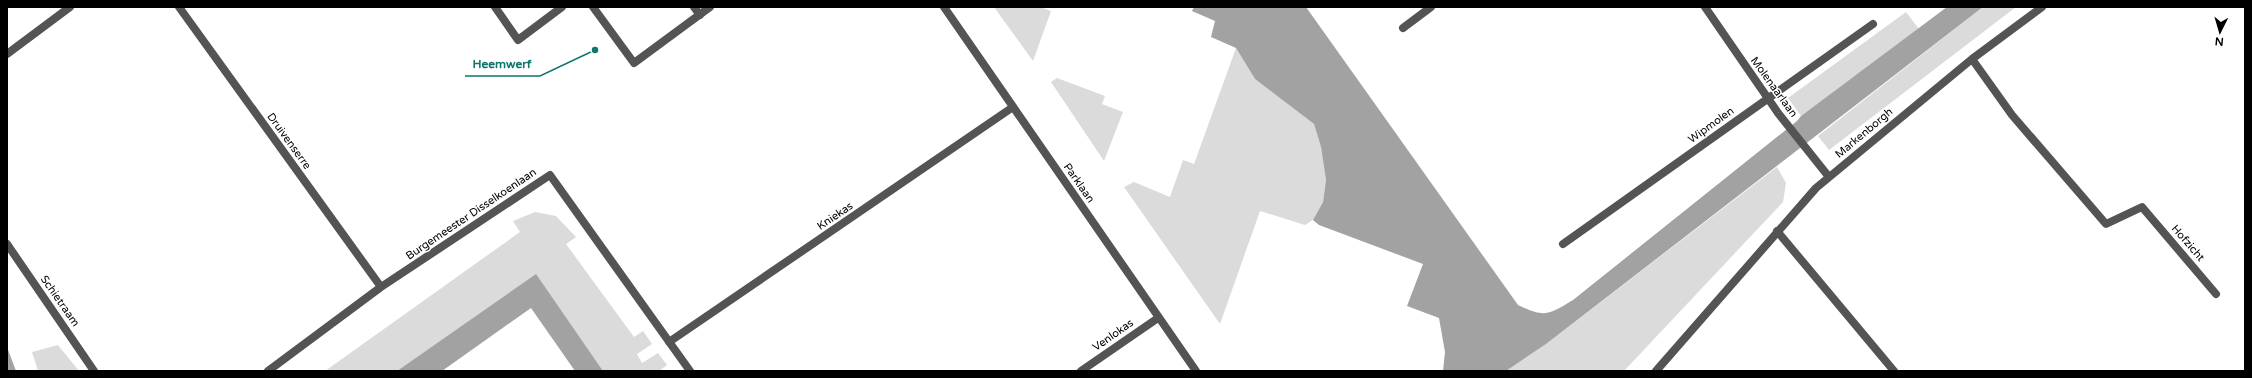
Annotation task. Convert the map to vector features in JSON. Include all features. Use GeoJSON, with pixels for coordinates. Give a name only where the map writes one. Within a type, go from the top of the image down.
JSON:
{"type":"FeatureCollection","features":[{"type":"Feature","properties":{"kind":"street"},"geometry":{"type":"LineString","coordinates":[[7,54],[70,7]]}},
{"type":"Feature","properties":{"kind":"street","name":"Druivenserre"},"geometry":{"type":"LineString","coordinates":[[179,7],[381,287]]}},
{"type":"Feature","properties":{"kind":"street"},"geometry":{"type":"LineString","coordinates":[[495,7],[518,40],[562,7]]}},
{"type":"Feature","properties":{"kind":"street"},"geometry":{"type":"LineString","coordinates":[[593,7],[634,63],[710,7]]}},
{"type":"Feature","properties":{"kind":"street"},"geometry":{"type":"LineString","coordinates":[[694,7],[700,15]]}},
{"type":"Feature","properties":{"kind":"street","name":"Parklaan"},"geometry":{"type":"LineString","coordinates":[[944,7],[1196,371]]}},
{"type":"Feature","properties":{"kind":"street"},"geometry":{"type":"LineString","coordinates":[[1403,28],[1431,7]]}},
{"type":"Feature","properties":{"kind":"street","name":"Molenaarlaan"},"geometry":{"type":"LineString","coordinates":[[1705,7],[1778,113],[1829,177]]}},
{"type":"Feature","properties":{"kind":"street","name":"Markenborgh"},"geometry":{"type":"LineString","coordinates":[[1656,371],[1816,188],[1972,59],[2042,7]]}},
{"type":"Feature","properties":{"kind":"street","name":"Wipmolen"},"geometry":{"type":"LineString","coordinates":[[1563,244],[1873,24]]}},
{"type":"Feature","properties":{"kind":"street","name":"Hofzicht"},"geometry":{"type":"LineString","coordinates":[[1972,59],[2012,115],[2106,224],[2142,207],[2216,294]]}},
{"type":"Feature","properties":{"kind":"street","name":"Kniekas"},"geometry":{"type":"LineString","coordinates":[[669,342],[1013,107]]}},
{"type":"Feature","properties":{"kind":"street","name":"Burgemeester Disselkoenlaan"},"geometry":{"type":"LineString","coordinates":[[268,371],[381,287],[550,175],[690,371]]}},
{"type":"Feature","properties":{"kind":"street"},"geometry":{"type":"LineString","coordinates":[[1777,231],[1894,371]]}},
{"type":"Feature","properties":{"kind":"street","name":"Schietraam"},"geometry":{"type":"LineString","coordinates":[[7,244],[94,371]]}},
{"type":"Feature","properties":{"kind":"street","name":"Venlokas"},"geometry":{"type":"LineString","coordinates":[[1081,371],[1158,318]]}},
{"type":"Feature","properties":{"kind":"shaded area"},"geometry":{"type":"Polygon","coordinates":[[[994,7],[1040,7],[1051,11],[1033,61],[994,7]]]}},
{"type":"Feature","properties":{"kind":"shaded area"},"geometry":{"type":"Polygon","coordinates":[[[1194,7],[1306,7],[1518,305],[1534,312],[1546,313],[1552,312],[1573,300],[1797,121],[1801,116],[1947,7],[1983,7],[1546,344],[1506,371],[1443,371],[1445,352],[1439,318],[1407,306],[1423,264],[1319,225],[1313,220],[1323,202],[1326,180],[1321,147],[1314,124],[1255,79],[1236,48],[1211,37],[1215,21],[1192,11],[1194,7]]]}},
{"type":"Feature","properties":{"kind":"shaded area"},"geometry":{"type":"Polygon","coordinates":[[[1983,7],[2016,7],[1829,150],[1818,136],[1983,7]]]}},
{"type":"Feature","properties":{"kind":"shaded area"},"geometry":{"type":"Polygon","coordinates":[[[1906,12],[1919,29],[1801,116],[1788,98],[1906,12]]]}},
{"type":"Feature","properties":{"kind":"shaded area"},"geometry":{"type":"Polygon","coordinates":[[[1236,48],[1255,79],[1314,124],[1321,147],[1326,179],[1323,202],[1313,220],[1305,225],[1260,211],[1220,324],[1124,187],[1134,182],[1170,197],[1183,160],[1194,164],[1236,48]]]}},
{"type":"Feature","properties":{"kind":"shaded area"},"geometry":{"type":"Polygon","coordinates":[[[1057,78],[1105,96],[1102,104],[1123,112],[1104,161],[1051,82],[1057,78]]]}},
{"type":"Feature","properties":{"kind":"shaded area"},"geometry":{"type":"Polygon","coordinates":[[[1777,167],[1786,183],[1783,202],[1624,371],[1506,371],[1546,344],[1777,167]]]}},
{"type":"Feature","properties":{"kind":"shaded area"},"geometry":{"type":"Polygon","coordinates":[[[535,212],[556,216],[576,237],[566,244],[634,337],[643,331],[652,344],[637,354],[642,363],[658,353],[667,365],[659,371],[603,371],[536,275],[397,371],[325,371],[520,232],[513,221],[535,212]]]}},
{"type":"Feature","properties":{"kind":"shaded area"},"geometry":{"type":"Polygon","coordinates":[[[536,274],[603,371],[575,371],[531,308],[442,371],[397,371],[536,274]]]}},
{"type":"Feature","properties":{"kind":"shaded area"},"geometry":{"type":"Polygon","coordinates":[[[58,345],[79,371],[38,371],[32,352],[58,345]]]}},
{"type":"Feature","properties":{"kind":"shaded area"},"geometry":{"type":"Polygon","coordinates":[[[7,347],[16,371],[7,371],[7,347]]]}},
{"type":"Feature","properties":{"kind":"place","name":"Heemwerf"},"geometry":{"type":"Point","coordinates":[595,50]}}]}
